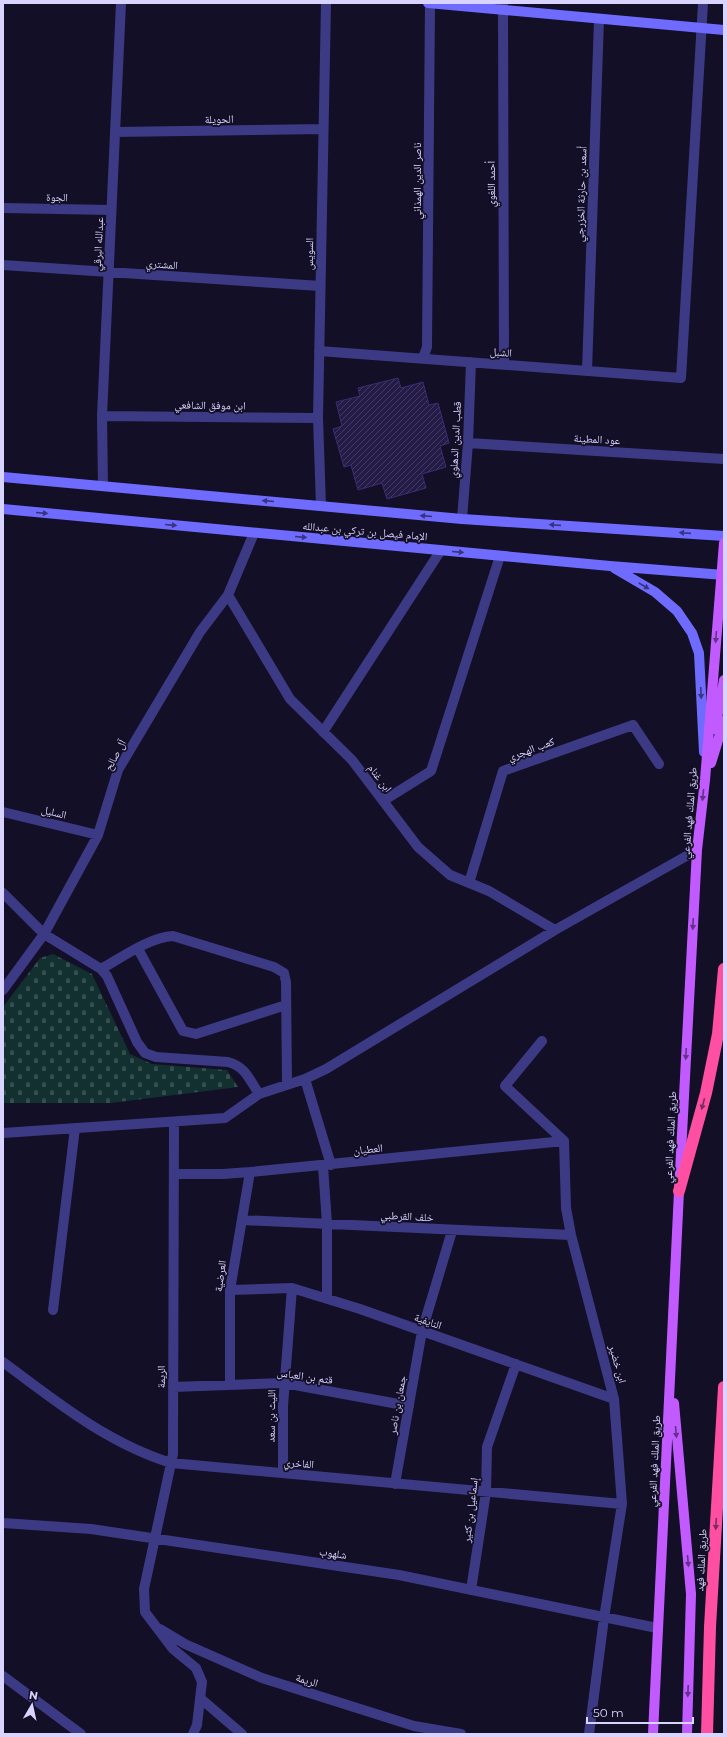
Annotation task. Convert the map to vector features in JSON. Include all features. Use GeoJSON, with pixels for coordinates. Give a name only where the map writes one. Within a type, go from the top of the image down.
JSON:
{"type":"FeatureCollection","features":[{"type":"Feature","properties":{"kind":"highway"},"geometry":{"type":"LineString","coordinates":[[679,1191],[706,1093],[718,1034],[724,969]]}},
{"type":"Feature","properties":{"kind":"highway","name":"طريق الملك فهد"},"geometry":{"type":"LineString","coordinates":[[707,1734],[710,1627],[724,1387]]}},
{"type":"Feature","properties":{"kind":"main road"},"geometry":{"type":"LineString","coordinates":[[429,3],[503,6],[599,19],[724,30]]}},
{"type":"Feature","properties":{"kind":"main road","name":"الإمام فيصل بن تركي بن عبدالله"},"geometry":{"type":"LineString","coordinates":[[3,476],[462,519],[724,536]]}},
{"type":"Feature","properties":{"kind":"main road","name":"الإمام فيصل بن تركي بن عبدالله"},"geometry":{"type":"LineString","coordinates":[[3,509],[500,556],[723,575]]}},
{"type":"Feature","properties":{"kind":"main road","name":"طريق الملك فهد الفرعي"},"geometry":{"type":"LineString","coordinates":[[653,1734],[657,1628],[697,850],[705,780],[723,575],[724,542]]}},
{"type":"Feature","properties":{"kind":"main road"},"geometry":{"type":"LineString","coordinates":[[610,566],[655,592],[677,611],[692,633],[699,653],[705,780]]}},
{"type":"Feature","properties":{"kind":"main road"},"geometry":{"type":"LineString","coordinates":[[705,780],[724,680]]}},
{"type":"Feature","properties":{"kind":"main road"},"geometry":{"type":"LineString","coordinates":[[705,780],[724,721]]}},
{"type":"Feature","properties":{"kind":"main road"},"geometry":{"type":"LineString","coordinates":[[671,1365],[691,1594],[686,1734]]}},
{"type":"Feature","properties":{"kind":"street","name":"عبدالله البرقي"},"geometry":{"type":"LineString","coordinates":[[103,486],[102,416],[121,3]]}},
{"type":"Feature","properties":{"kind":"street","name":"السويس"},"geometry":{"type":"LineString","coordinates":[[321,506],[318,418],[326,3]]}},
{"type":"Feature","properties":{"kind":"street","name":"ناصر الدين الهمذاني"},"geometry":{"type":"LineString","coordinates":[[423,358],[427,347],[429,3]]}},
{"type":"Feature","properties":{"kind":"street"},"geometry":{"type":"LineString","coordinates":[[701,28],[703,3]]}},
{"type":"Feature","properties":{"kind":"street","name":"أحمد اللغوي"},"geometry":{"type":"LineString","coordinates":[[503,6],[504,365]]}},
{"type":"Feature","properties":{"kind":"street","name":"أسعد بن حارثة الخزرجي"},"geometry":{"type":"LineString","coordinates":[[587,371],[599,19]]}},
{"type":"Feature","properties":{"kind":"street","name":"الشبل"},"geometry":{"type":"LineString","coordinates":[[319,351],[681,378],[701,28]]}},
{"type":"Feature","properties":{"kind":"street","name":"الحويلة"},"geometry":{"type":"LineString","coordinates":[[115,132],[323,129]]}},
{"type":"Feature","properties":{"kind":"street","name":"الجوة"},"geometry":{"type":"LineString","coordinates":[[3,208],[111,210]]}},
{"type":"Feature","properties":{"kind":"street","name":"المشتري"},"geometry":{"type":"LineString","coordinates":[[3,265],[320,286]]}},
{"type":"Feature","properties":{"kind":"street","name":"قطب الدين الدهلوي"},"geometry":{"type":"LineString","coordinates":[[462,519],[468,443],[471,362]]}},
{"type":"Feature","properties":{"kind":"street","name":"ابن موفق الشافعي"},"geometry":{"type":"LineString","coordinates":[[102,416],[318,418]]}},
{"type":"Feature","properties":{"kind":"street","name":"عود المطينة"},"geometry":{"type":"LineString","coordinates":[[468,443],[724,459]]}},
{"type":"Feature","properties":{"kind":"street","name":"آل صالح"},"geometry":{"type":"LineString","coordinates":[[3,990],[44,934],[98,835],[118,770],[200,632],[228,595],[254,533]]}},
{"type":"Feature","properties":{"kind":"street"},"geometry":{"type":"LineString","coordinates":[[324,732],[441,550]]}},
{"type":"Feature","properties":{"kind":"street"},"geometry":{"type":"LineString","coordinates":[[383,801],[431,771],[500,556]]}},
{"type":"Feature","properties":{"kind":"street","name":"ابن غنام"},"geometry":{"type":"LineString","coordinates":[[228,595],[290,699],[352,760],[418,847],[450,875],[489,891],[555,930]]}},
{"type":"Feature","properties":{"kind":"street","name":"كعب الهجري"},"geometry":{"type":"LineString","coordinates":[[469,883],[503,771],[633,725],[659,764]]}},
{"type":"Feature","properties":{"kind":"street","name":"السليل"},"geometry":{"type":"LineString","coordinates":[[3,812],[98,835]]}},
{"type":"Feature","properties":{"kind":"street"},"geometry":{"type":"LineString","coordinates":[[3,1133],[225,1118],[259,1094],[305,1079],[326,1069],[555,930],[697,850]]}},
{"type":"Feature","properties":{"kind":"street"},"geometry":{"type":"LineString","coordinates":[[3,893],[44,934],[101,969],[107,976],[137,1042],[145,1053],[156,1057],[228,1062],[237,1064],[244,1070],[259,1094]]}},
{"type":"Feature","properties":{"kind":"street"},"geometry":{"type":"LineString","coordinates":[[101,969],[163,936],[173,936],[274,967],[284,973],[287,1085]]}},
{"type":"Feature","properties":{"kind":"street"},"geometry":{"type":"LineString","coordinates":[[138,949],[183,1032],[196,1034],[286,1005]]}},
{"type":"Feature","properties":{"kind":"street"},"geometry":{"type":"LineString","coordinates":[[542,1041],[505,1086],[564,1141]]}},
{"type":"Feature","properties":{"kind":"street"},"geometry":{"type":"LineString","coordinates":[[305,1079],[327,1166],[328,1299]]}},
{"type":"Feature","properties":{"kind":"street","name":"الريمة"},"geometry":{"type":"LineString","coordinates":[[174,1122],[173,1454],[153,1539],[144,1589],[145,1612],[173,1649],[196,1668],[202,1682],[197,1725],[193,1734]]}},
{"type":"Feature","properties":{"kind":"street"},"geometry":{"type":"LineString","coordinates":[[53,1310],[75,1128]]}},
{"type":"Feature","properties":{"kind":"street","name":"العطيان"},"geometry":{"type":"LineString","coordinates":[[174,1174],[224,1174],[327,1166],[564,1141]]}},
{"type":"Feature","properties":{"kind":"street","name":"ابن خضير"},"geometry":{"type":"LineString","coordinates":[[564,1141],[566,1208],[571,1235],[614,1399],[622,1504],[604,1618],[589,1734]]}},
{"type":"Feature","properties":{"kind":"street","name":"العرضية"},"geometry":{"type":"LineString","coordinates":[[230,1385],[230,1290],[250,1172]]}},
{"type":"Feature","properties":{"kind":"street","name":"خلف القرطبي"},"geometry":{"type":"LineString","coordinates":[[242,1220],[452,1231],[571,1235]]}},
{"type":"Feature","properties":{"kind":"street","name":"جمعان بن ناصر"},"geometry":{"type":"LineString","coordinates":[[395,1484],[422,1331],[452,1231]]}},
{"type":"Feature","properties":{"kind":"street","name":"النايفية"},"geometry":{"type":"LineString","coordinates":[[230,1290],[292,1288],[422,1331],[614,1399]]}},
{"type":"Feature","properties":{"kind":"street","name":"الليث بن سعد"},"geometry":{"type":"LineString","coordinates":[[283,1473],[284,1383],[292,1288]]}},
{"type":"Feature","properties":{"kind":"street","name":"الفاخري"},"geometry":{"type":"LineString","coordinates":[[3,1362],[88,1424],[150,1457],[170,1463],[622,1504]]}},
{"type":"Feature","properties":{"kind":"street","name":"إسماعيل بن كثير"},"geometry":{"type":"LineString","coordinates":[[471,1590],[486,1492],[487,1447],[516,1364]]}},
{"type":"Feature","properties":{"kind":"street","name":"قثم بن العباس"},"geometry":{"type":"LineString","coordinates":[[173,1387],[284,1383],[409,1406]]}},
{"type":"Feature","properties":{"kind":"street","name":"شلهوب"},"geometry":{"type":"LineString","coordinates":[[3,1523],[91,1530],[399,1575],[657,1628]]}},
{"type":"Feature","properties":{"kind":"street","name":"الريمة"},"geometry":{"type":"LineString","coordinates":[[155,1626],[185,1644],[262,1678],[418,1730],[461,1734]]}},
{"type":"Feature","properties":{"kind":"street"},"geometry":{"type":"LineString","coordinates":[[3,1676],[81,1734]]}},
{"type":"Feature","properties":{"kind":"street"},"geometry":{"type":"LineString","coordinates":[[200,1698],[242,1734]]}},
{"type":"Feature","properties":{"kind":"green space"},"geometry":{"type":"Polygon","coordinates":[[[53,954],[92,974],[130,1054],[152,1064],[227,1070],[238,1087],[111,1103],[3,1103],[3,1007],[40,958],[53,954]]]}},
{"type":"Feature","properties":{"kind":"building"},"geometry":{"type":"Polygon","coordinates":[[[398,378],[401,388],[423,382],[429,405],[438,403],[449,443],[440,446],[446,467],[422,474],[426,488],[387,499],[382,483],[358,490],[351,465],[344,467],[333,429],[342,426],[336,402],[360,396],[358,388],[398,378]]]}}]}
